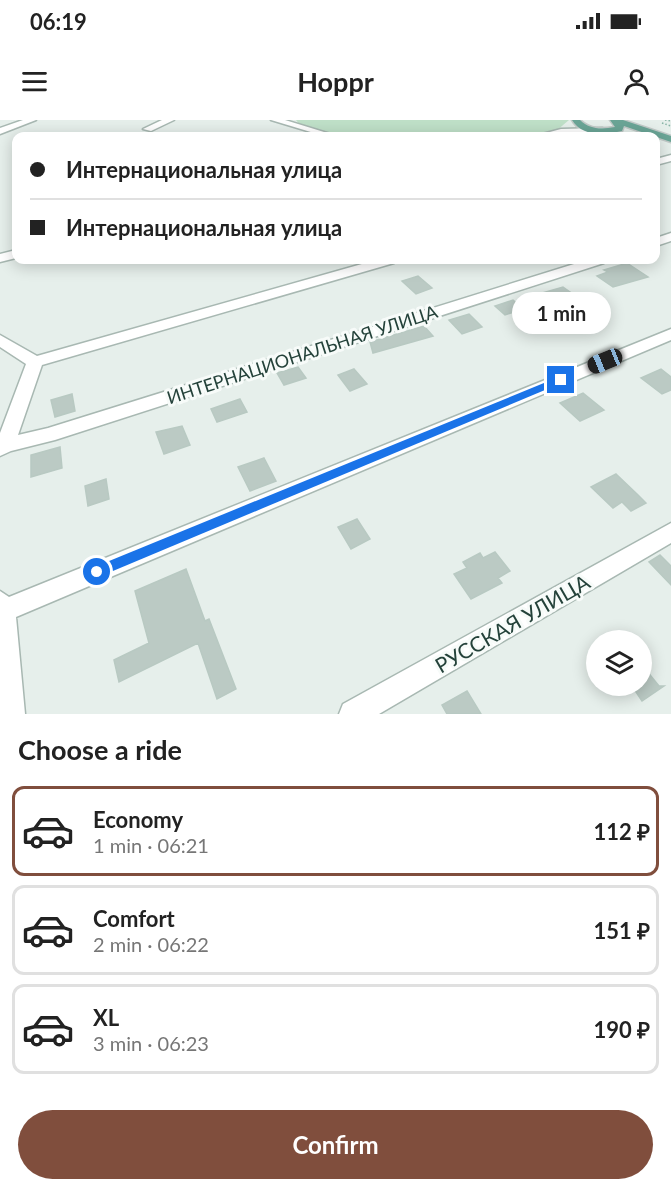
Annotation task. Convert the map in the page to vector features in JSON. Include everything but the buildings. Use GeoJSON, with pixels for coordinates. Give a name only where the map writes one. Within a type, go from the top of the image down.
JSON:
{"type":"FeatureCollection","features":[{"type":"Feature","properties":{"kind":"main road"},"geometry":{"type":"LineString","coordinates":[[576,120],[582,127],[620,132]]}},
{"type":"Feature","properties":{"kind":"main road"},"geometry":{"type":"LineString","coordinates":[[602,131],[619,129],[620,125],[614,120]]}},
{"type":"Feature","properties":{"kind":"main road"},"geometry":{"type":"LineString","coordinates":[[614,120],[649,132]]}},
{"type":"Feature","properties":{"kind":"street"},"geometry":{"type":"LineString","coordinates":[[0,131],[32,120]]}},
{"type":"Feature","properties":{"kind":"street"},"geometry":{"type":"LineString","coordinates":[[148,129],[170,120]]}},
{"type":"Feature","properties":{"kind":"street"},"geometry":{"type":"LineString","coordinates":[[561,132],[576,120]]}},
{"type":"Feature","properties":{"kind":"street"},"geometry":{"type":"LineString","coordinates":[[282,121],[319,132]]}},
{"type":"Feature","properties":{"kind":"street"},"geometry":{"type":"LineString","coordinates":[[561,132],[602,131]]}},
{"type":"Feature","properties":{"kind":"street"},"geometry":{"type":"LineString","coordinates":[[0,340],[35,362],[375,264]]}},
{"type":"Feature","properties":{"kind":"street","name":"ИНТЕРНАЦИОНАЛЬНАЯ УЛИЦА"},"geometry":{"type":"LineString","coordinates":[[2,447],[48,435],[586,264]]}},
{"type":"Feature","properties":{"kind":"street"},"geometry":{"type":"LineString","coordinates":[[11,714],[1,609],[671,333]]}},
{"type":"Feature","properties":{"kind":"street"},"geometry":{"type":"LineString","coordinates":[[2,447],[35,362]]}},
{"type":"Feature","properties":{"kind":"street","name":"РУССКАЯ УЛИЦА"},"geometry":{"type":"LineString","coordinates":[[353,714],[671,532]]}},
{"type":"Feature","properties":{"kind":"path"},"geometry":{"type":"LineString","coordinates":[[663,123],[666,120],[671,121]]}},
{"type":"Feature","properties":{"kind":"green space"},"geometry":{"type":"Polygon","coordinates":[[[296,120],[569,120],[556,131],[551,132],[324,132],[300,125],[296,120]]]}},
{"type":"Feature","properties":{"kind":"route"},"geometry":{"type":"LineString","coordinates":[[97,572],[561,380]]}}]}
